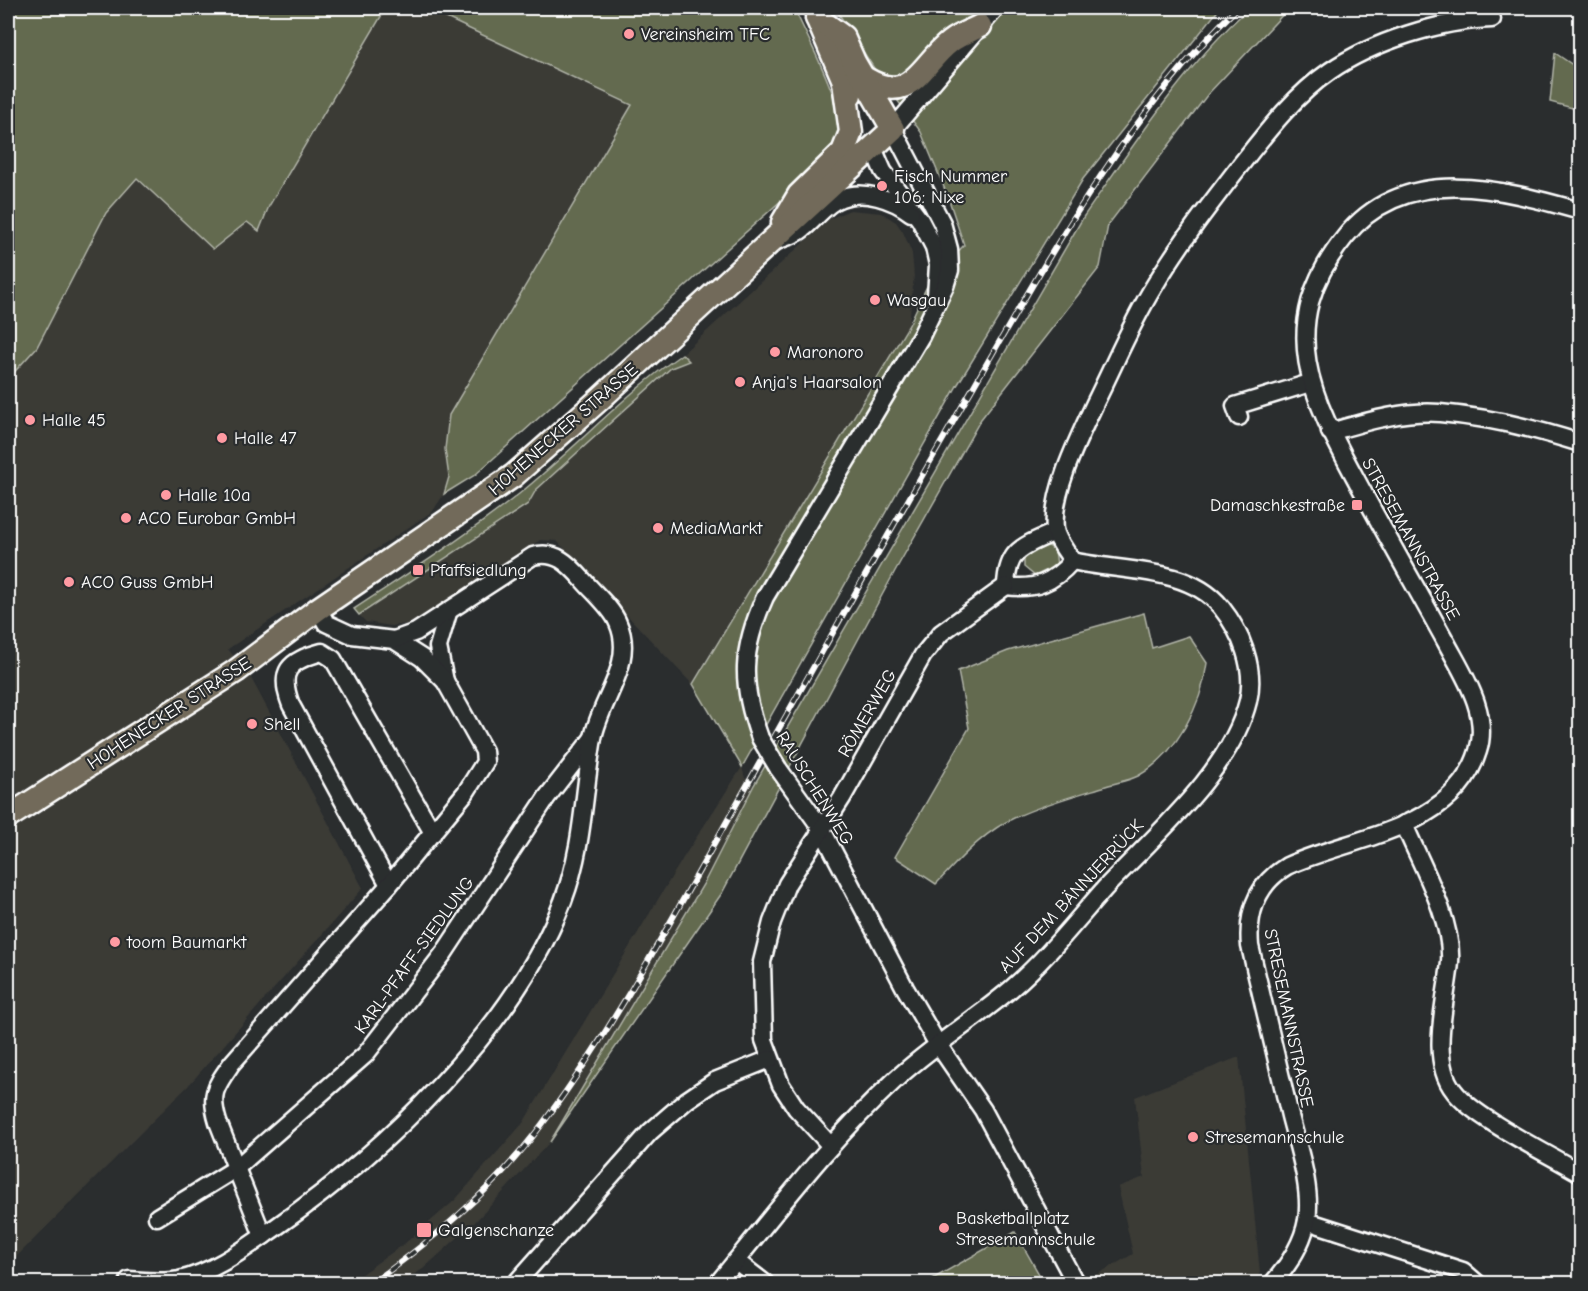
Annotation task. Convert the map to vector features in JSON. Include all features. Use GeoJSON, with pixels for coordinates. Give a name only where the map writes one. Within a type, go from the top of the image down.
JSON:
{"type":"FeatureCollection","features":[{"type":"Feature","properties":{"kind":"main road"},"geometry":{"type":"LineString","coordinates":[[770,244],[799,195],[843,152],[851,132],[855,81],[854,62],[843,38],[815,13]]}},
{"type":"Feature","properties":{"kind":"main road"},"geometry":{"type":"LineString","coordinates":[[855,81],[888,88],[907,86],[950,42],[980,26]]}},
{"type":"Feature","properties":{"kind":"main road"},"geometry":{"type":"LineString","coordinates":[[855,81],[893,129]]}},
{"type":"Feature","properties":{"kind":"main road"},"geometry":{"type":"LineString","coordinates":[[855,81],[873,148]]}},
{"type":"Feature","properties":{"kind":"main road","name":"HOHENECKER STRASSE"},"geometry":{"type":"LineString","coordinates":[[8,817],[236,671],[318,609],[513,476],[770,244],[893,129]]}},
{"type":"Feature","properties":{"kind":"street","name":"HOHENECKER STRASSE"},"geometry":{"type":"LineString","coordinates":[[893,129],[996,8]]}},
{"type":"Feature","properties":{"kind":"street"},"geometry":{"type":"LineString","coordinates":[[1055,532],[1021,548],[1007,564],[1006,586],[1029,590],[1060,575],[1072,561],[1055,532],[1056,510],[1083,429],[1124,340],[1153,287],[1202,214],[1262,138],[1293,103],[1330,71],[1369,50],[1416,32],[1466,19],[1492,19]]}},
{"type":"Feature","properties":{"kind":"street","name":"RAUSCHENWEG"},"geometry":{"type":"LineString","coordinates":[[893,129],[942,223],[949,249],[950,270],[945,286],[921,336],[765,597],[754,622],[745,653],[744,677],[749,705],[760,738],[778,768],[821,828],[937,1042],[983,1110],[1076,1284]]}},
{"type":"Feature","properties":{"kind":"street","name":"RAUSCHENWEG"},"geometry":{"type":"LineString","coordinates":[[873,148],[883,171],[920,220],[934,247],[938,265],[936,303]]}},
{"type":"Feature","properties":{"kind":"street","name":"STRESEMANNSTRASSE"},"geometry":{"type":"LineString","coordinates":[[1272,1284],[1289,1262],[1307,1221],[1306,1188],[1250,946],[1248,926],[1252,906],[1273,874],[1287,866],[1404,824],[1430,810],[1463,782],[1474,764],[1481,729],[1478,710],[1458,663],[1330,432],[1310,383],[1306,362],[1306,322],[1316,284],[1325,265],[1344,238],[1376,210],[1404,195],[1435,188],[1466,187],[1516,193],[1581,212]]}},
{"type":"Feature","properties":{"kind":"street"},"geometry":{"type":"LineString","coordinates":[[770,244],[800,231],[840,198],[850,196],[861,195],[896,202],[920,220]]}},
{"type":"Feature","properties":{"kind":"street"},"geometry":{"type":"LineString","coordinates":[[1239,417],[1235,406],[1310,383]]}},
{"type":"Feature","properties":{"kind":"street"},"geometry":{"type":"LineString","coordinates":[[1330,432],[1370,420],[1439,413],[1519,427],[1581,444]]}},
{"type":"Feature","properties":{"kind":"street","name":"KARL-PFAFF-SIEDLUNG"},"geometry":{"type":"LineString","coordinates":[[129,1280],[178,1280],[195,1275],[263,1236],[338,1180],[397,1129],[461,1062],[514,991],[545,938],[562,902],[573,868],[585,812],[593,738],[620,667],[622,636],[618,621],[575,570],[561,558],[545,553],[533,556],[416,632],[394,640]]}},
{"type":"Feature","properties":{"kind":"street","name":"AUF DEM BÄNNJERRÜCK"},"geometry":{"type":"LineString","coordinates":[[717,1284],[831,1146],[893,1082],[937,1042],[1011,989],[1042,960],[1206,779],[1234,739],[1249,699],[1251,681],[1242,641],[1220,605],[1207,595],[1178,580],[1156,574],[1072,561]]}},
{"type":"Feature","properties":{"kind":"street","name":"RÖMERWEG"},"geometry":{"type":"LineString","coordinates":[[831,1146],[796,1108],[781,1085],[764,1040],[762,962],[772,922],[787,884],[842,798],[923,655],[941,633],[1006,586]]}},
{"type":"Feature","properties":{"kind":"street"},"geometry":{"type":"LineString","coordinates":[[263,1236],[213,1107],[214,1089],[232,1063],[433,833],[466,792],[485,762],[484,751],[445,681],[422,658],[394,640],[342,632],[326,624],[318,609]]}},
{"type":"Feature","properties":{"kind":"street"},"geometry":{"type":"LineString","coordinates":[[445,681],[438,647],[448,613]]}},
{"type":"Feature","properties":{"kind":"street"},"geometry":{"type":"LineString","coordinates":[[389,885],[291,705],[285,689],[284,676],[290,667],[308,656],[322,652],[333,659],[433,833]]}},
{"type":"Feature","properties":{"kind":"street","name":"KARL-PFAFF-SIEDLUNG"},"geometry":{"type":"LineString","coordinates":[[157,1217],[236,1169],[364,1055],[444,953],[547,797],[593,738]]}},
{"type":"Feature","properties":{"kind":"street"},"geometry":{"type":"LineString","coordinates":[[1404,824],[1445,922],[1449,942],[1440,1047],[1444,1072],[1454,1091],[1508,1131],[1581,1173]]}},
{"type":"Feature","properties":{"kind":"street"},"geometry":{"type":"LineString","coordinates":[[515,1284],[650,1132],[687,1100],[715,1081],[770,1059]]}},
{"type":"Feature","properties":{"kind":"street"},"geometry":{"type":"LineString","coordinates":[[1307,1221],[1463,1271],[1478,1284]]}},
{"type":"Feature","properties":{"kind":"street"},"geometry":{"type":"LineString","coordinates":[[736,1261],[766,1284]]}},
{"type":"Feature","properties":{"kind":"shaded area"},"geometry":{"type":"Polygon","coordinates":[[[386,8],[425,8],[632,105],[445,449],[449,477],[444,494],[433,511],[228,649],[250,676],[363,888],[188,1086],[8,1265],[8,379],[37,347],[106,213],[137,178],[213,249],[247,222],[259,231],[269,206],[386,8]]]}},
{"type":"Feature","properties":{"kind":"shaded area"},"geometry":{"type":"Polygon","coordinates":[[[850,210],[882,213],[896,222],[903,232],[912,253],[914,276],[909,325],[692,684],[557,541],[540,540],[418,623],[391,626],[366,622],[359,615],[528,504],[536,490],[671,368],[689,361],[682,354],[829,219],[850,210]]]}},
{"type":"Feature","properties":{"kind":"shaded area"},"geometry":{"type":"Polygon","coordinates":[[[742,767],[745,778],[754,785],[704,883],[550,1142],[475,1222],[423,1269],[400,1283],[347,1284],[404,1244],[455,1200],[523,1123],[683,858],[742,767]]]}},
{"type":"Feature","properties":{"kind":"shaded area","name":"Stresemannschule"},"geometry":{"type":"Polygon","coordinates":[[[1239,1057],[1260,1273],[1255,1281],[1252,1284],[1091,1283],[1089,1279],[1133,1254],[1118,1187],[1144,1177],[1135,1097],[1239,1057]]]}},
{"type":"Feature","properties":{"kind":"green space"},"geometry":{"type":"Polygon","coordinates":[[[8,8],[386,8],[269,206],[259,231],[247,222],[213,249],[137,178],[106,213],[37,347],[8,379],[8,8]]]}},
{"type":"Feature","properties":{"kind":"green space"},"geometry":{"type":"Polygon","coordinates":[[[425,8],[794,8],[830,86],[840,117],[841,130],[837,143],[824,162],[475,475],[444,494],[449,477],[445,449],[449,415],[632,105],[425,8]]]}},
{"type":"Feature","properties":{"kind":"green space"},"geometry":{"type":"Polygon","coordinates":[[[835,8],[1220,8],[1083,179],[958,384],[742,767],[693,684],[909,325],[927,286],[964,245],[948,197],[921,132],[877,73],[835,8]]]}},
{"type":"Feature","properties":{"kind":"green space"},"geometry":{"type":"Polygon","coordinates":[[[1249,8],[1289,8],[1208,94],[1108,225],[1100,267],[981,419],[895,571],[722,893],[550,1142],[704,883],[754,785],[1084,216],[1182,80],[1225,31],[1249,8]]]}},
{"type":"Feature","properties":{"kind":"green space"},"geometry":{"type":"Polygon","coordinates":[[[1555,53],[1580,70],[1580,110],[1550,102],[1555,53]]]}},
{"type":"Feature","properties":{"kind":"green space"},"geometry":{"type":"Polygon","coordinates":[[[682,354],[689,361],[671,368],[536,490],[528,504],[359,615],[354,609],[458,539],[519,494],[619,404],[682,354]]]}},
{"type":"Feature","properties":{"kind":"green space"},"geometry":{"type":"Polygon","coordinates":[[[1044,543],[1055,550],[1057,565],[1035,576],[1024,567],[1024,555],[1044,543]]]}},
{"type":"Feature","properties":{"kind":"green space"},"geometry":{"type":"Polygon","coordinates":[[[1144,613],[1152,648],[1189,636],[1207,663],[1193,712],[1175,742],[1152,767],[1134,778],[1048,804],[1004,823],[973,846],[936,884],[895,857],[969,728],[958,671],[1008,651],[1144,613]]]}},
{"type":"Feature","properties":{"kind":"green space"},"geometry":{"type":"Polygon","coordinates":[[[1015,1232],[1044,1283],[930,1283],[929,1281],[1015,1232]]]}},
{"type":"Feature","properties":{"kind":"railway"},"geometry":{"type":"LineString","coordinates":[[371,1284],[416,1250],[480,1195],[537,1131],[586,1062],[654,951],[910,497],[1063,235],[1126,139],[1160,94],[1237,8]]}},
{"type":"Feature","properties":{"kind":"place","name":"Vereinsheim TFC"},"geometry":{"type":"Point","coordinates":[629,34]}},
{"type":"Feature","properties":{"kind":"place","name":"Fisch Nummer 106: Nixe"},"geometry":{"type":"Point","coordinates":[882,186]}},
{"type":"Feature","properties":{"kind":"place","name":"Wasgau"},"geometry":{"type":"Point","coordinates":[875,300]}},
{"type":"Feature","properties":{"kind":"place","name":"Maronoro"},"geometry":{"type":"Point","coordinates":[775,352]}},
{"type":"Feature","properties":{"kind":"place","name":"Anja's Haarsalon"},"geometry":{"type":"Point","coordinates":[740,382]}},
{"type":"Feature","properties":{"kind":"place","name":"Halle 45"},"geometry":{"type":"Point","coordinates":[30,420]}},
{"type":"Feature","properties":{"kind":"place","name":"Halle 47"},"geometry":{"type":"Point","coordinates":[222,438]}},
{"type":"Feature","properties":{"kind":"place","name":"Halle 10a"},"geometry":{"type":"Point","coordinates":[166,495]}},
{"type":"Feature","properties":{"kind":"place","name":"Damaschkestraße"},"geometry":{"type":"Point","coordinates":[1357,505]}},
{"type":"Feature","properties":{"kind":"place","name":"ACO Eurobar GmbH"},"geometry":{"type":"Point","coordinates":[126,518]}},
{"type":"Feature","properties":{"kind":"place","name":"MediaMarkt"},"geometry":{"type":"Point","coordinates":[658,528]}},
{"type":"Feature","properties":{"kind":"place","name":"Pfaffsiedlung"},"geometry":{"type":"Point","coordinates":[418,570]}},
{"type":"Feature","properties":{"kind":"place","name":"ACO Guss GmbH"},"geometry":{"type":"Point","coordinates":[69,582]}},
{"type":"Feature","properties":{"kind":"place","name":"Shell"},"geometry":{"type":"Point","coordinates":[252,724]}},
{"type":"Feature","properties":{"kind":"place","name":"toom Baumarkt"},"geometry":{"type":"Point","coordinates":[115,942]}},
{"type":"Feature","properties":{"kind":"place","name":"Stresemannschule"},"geometry":{"type":"Point","coordinates":[1193,1137]}},
{"type":"Feature","properties":{"kind":"place","name":"Basketballplatz Stresemannschule"},"geometry":{"type":"Point","coordinates":[944,1228]}},
{"type":"Feature","properties":{"kind":"place","name":"Galgenschanze"},"geometry":{"type":"Point","coordinates":[424,1230]}}]}
